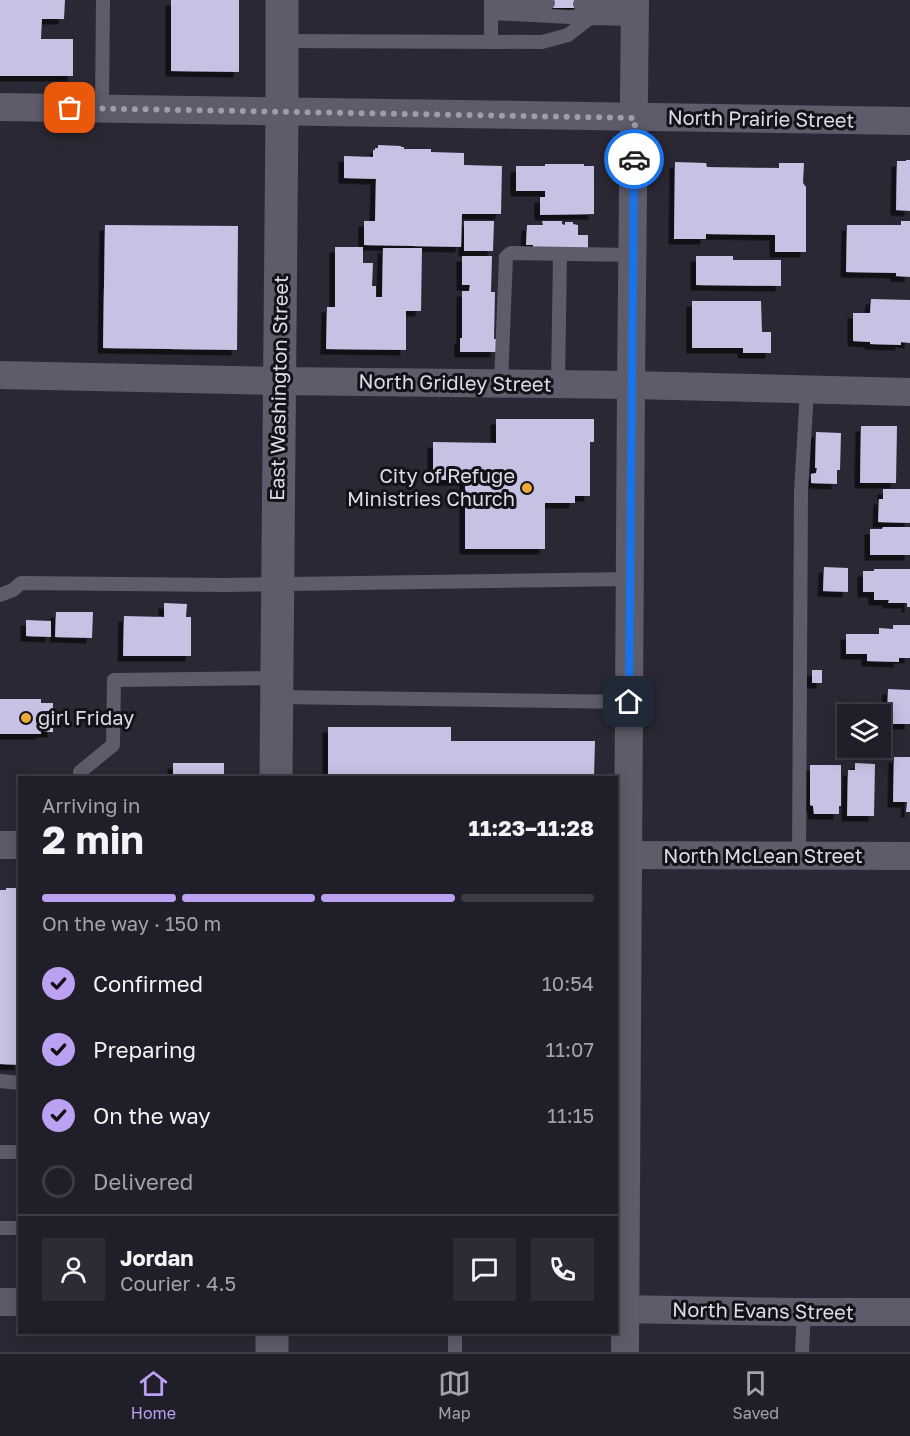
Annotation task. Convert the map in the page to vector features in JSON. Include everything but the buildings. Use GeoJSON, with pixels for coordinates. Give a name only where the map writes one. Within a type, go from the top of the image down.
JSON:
{"type":"FeatureCollection","features":[{"type":"Feature","properties":{"kind":"main road","name":"East Washington Street"},"geometry":{"type":"LineString","coordinates":[[276,776],[282,0]]}},
{"type":"Feature","properties":{"kind":"main road"},"geometry":{"type":"LineString","coordinates":[[272,1334],[272,1352]]}},
{"type":"Feature","properties":{"kind":"street"},"geometry":{"type":"LineString","coordinates":[[625,1352],[621,1309],[622,855],[629,702],[635,10]]}},
{"type":"Feature","properties":{"kind":"street","name":"North Prairie Street"},"geometry":{"type":"LineString","coordinates":[[0,107],[910,121]]}},
{"type":"Feature","properties":{"kind":"street","name":"North Gridley Street"},"geometry":{"type":"LineString","coordinates":[[0,375],[910,392]]}},
{"type":"Feature","properties":{"kind":"street"},"geometry":{"type":"LineString","coordinates":[[0,845],[18,845]]}},
{"type":"Feature","properties":{"kind":"street","name":"North McLean Street"},"geometry":{"type":"LineString","coordinates":[[622,855],[910,856]]}},
{"type":"Feature","properties":{"kind":"street"},"geometry":{"type":"LineString","coordinates":[[0,1302],[18,1302]]}},
{"type":"Feature","properties":{"kind":"street","name":"North Evans Street"},"geometry":{"type":"LineString","coordinates":[[621,1309],[910,1312]]}},
{"type":"Feature","properties":{"kind":"lane"},"geometry":{"type":"LineString","coordinates":[[102,108],[103,0]]}},
{"type":"Feature","properties":{"kind":"lane"},"geometry":{"type":"LineString","coordinates":[[491,5],[548,3]]}},
{"type":"Feature","properties":{"kind":"lane"},"geometry":{"type":"LineString","coordinates":[[580,4],[635,10]]}},
{"type":"Feature","properties":{"kind":"lane"},"geometry":{"type":"LineString","coordinates":[[491,5],[491,42]]}},
{"type":"Feature","properties":{"kind":"lane"},"geometry":{"type":"LineString","coordinates":[[491,5],[570,17],[635,10]]}},
{"type":"Feature","properties":{"kind":"lane"},"geometry":{"type":"LineString","coordinates":[[282,41],[542,42],[568,35],[590,18],[635,10]]}},
{"type":"Feature","properties":{"kind":"lane"},"geometry":{"type":"LineString","coordinates":[[501,383],[506,257],[511,253],[633,255]]}},
{"type":"Feature","properties":{"kind":"lane"},"geometry":{"type":"LineString","coordinates":[[558,384],[560,254]]}},
{"type":"Feature","properties":{"kind":"lane"},"geometry":{"type":"LineString","coordinates":[[799,856],[801,492],[807,390]]}},
{"type":"Feature","properties":{"kind":"lane"},"geometry":{"type":"LineString","coordinates":[[0,595],[13,590],[21,583],[278,584],[630,579]]}},
{"type":"Feature","properties":{"kind":"lane"},"geometry":{"type":"LineString","coordinates":[[80,774],[113,745],[114,680],[629,702]]}},
{"type":"Feature","properties":{"kind":"lane"},"geometry":{"type":"LineString","coordinates":[[0,1082],[18,1083]]}},
{"type":"Feature","properties":{"kind":"lane"},"geometry":{"type":"LineString","coordinates":[[0,1152],[18,1152]]}},
{"type":"Feature","properties":{"kind":"lane"},"geometry":{"type":"LineString","coordinates":[[0,1228],[18,1228]]}},
{"type":"Feature","properties":{"kind":"lane"},"geometry":{"type":"LineString","coordinates":[[802,1352],[804,1312]]}},
{"type":"Feature","properties":{"kind":"lane"},"geometry":{"type":"LineString","coordinates":[[455,1334],[455,1352]]}},
{"type":"Feature","properties":{"kind":"way so far"},"geometry":{"type":"LineString","coordinates":[[70,108],[635,118],[634,159]]}},
{"type":"Feature","properties":{"kind":"place","name":"City of Refuge Ministries Church"},"geometry":{"type":"Point","coordinates":[527,488]}},
{"type":"Feature","properties":{"kind":"place","name":"girl Friday"},"geometry":{"type":"Point","coordinates":[26,718]}},
{"type":"Feature","properties":{"kind":"route"},"geometry":{"type":"LineString","coordinates":[[629,702],[634,159]]}}]}
